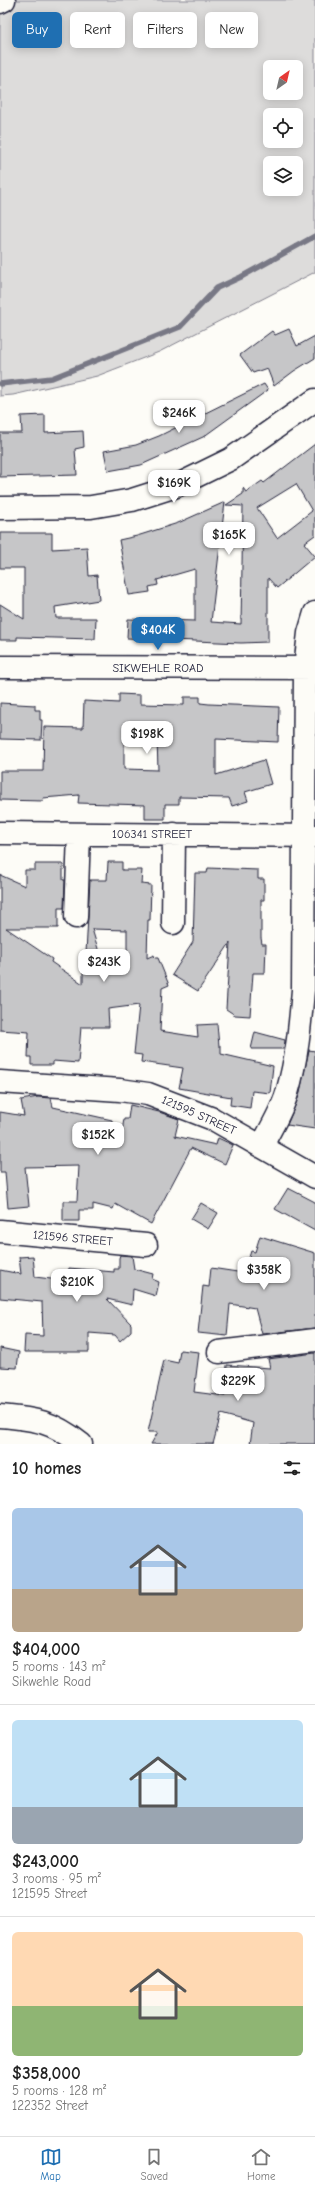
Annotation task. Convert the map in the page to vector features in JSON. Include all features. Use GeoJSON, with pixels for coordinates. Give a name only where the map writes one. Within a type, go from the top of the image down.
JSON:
{"type":"FeatureCollection","features":[{"type":"Feature","properties":{"kind":"street"},"geometry":{"type":"LineString","coordinates":[[0,2],[4,0]]}},
{"type":"Feature","properties":{"kind":"street"},"geometry":{"type":"LineString","coordinates":[[0,508],[91,507],[132,500],[176,486],[231,459],[315,400]]}},
{"type":"Feature","properties":{"kind":"street"},"geometry":{"type":"LineString","coordinates":[[262,1146],[287,1095],[297,1051],[303,990],[309,835],[309,633],[315,613]]}},
{"type":"Feature","properties":{"kind":"street","name":"SIKWEHLE ROAD"},"geometry":{"type":"LineString","coordinates":[[0,667],[310,668]]}},
{"type":"Feature","properties":{"kind":"street","name":"106341 STREET"},"geometry":{"type":"LineString","coordinates":[[0,833],[309,835]]}},
{"type":"Feature","properties":{"kind":"street"},"geometry":{"type":"LineString","coordinates":[[76,917],[79,834]]}},
{"type":"Feature","properties":{"kind":"street"},"geometry":{"type":"LineString","coordinates":[[173,923],[174,834]]}},
{"type":"Feature","properties":{"kind":"street","name":"121595 STREET"},"geometry":{"type":"LineString","coordinates":[[0,1082],[120,1090],[148,1094],[213,1119],[315,1177]]}},
{"type":"Feature","properties":{"kind":"street","name":"121596 STREET"},"geometry":{"type":"LineString","coordinates":[[0,1231],[146,1245]]}},
{"type":"Feature","properties":{"kind":"street"},"geometry":{"type":"LineString","coordinates":[[218,1352],[315,1340]]}},
{"type":"Feature","properties":{"kind":"street"},"geometry":{"type":"LineString","coordinates":[[0,1416],[40,1421],[54,1425],[81,1444]]}},
{"type":"Feature","properties":{"kind":"shaded area"},"geometry":{"type":"Polygon","coordinates":[[[0,0],[315,0],[315,272],[159,352],[97,376],[13,395],[0,396],[0,0]]]}},
{"type":"Feature","properties":{"kind":"building"},"geometry":{"type":"Polygon","coordinates":[[[289,329],[297,346],[315,336],[315,358],[274,386],[267,368],[253,373],[240,355],[272,331],[275,335],[289,329]]]}},
{"type":"Feature","properties":{"kind":"building"},"geometry":{"type":"Polygon","coordinates":[[[264,384],[268,390],[203,437],[141,465],[108,471],[104,451],[136,445],[159,436],[264,384]]]}},
{"type":"Feature","properties":{"kind":"building"},"geometry":{"type":"Polygon","coordinates":[[[45,415],[45,433],[83,431],[84,447],[75,449],[77,475],[0,477],[0,433],[22,433],[21,416],[45,415]]]}},
{"type":"Feature","properties":{"kind":"building"},"geometry":{"type":"Polygon","coordinates":[[[315,444],[315,535],[304,543],[315,556],[277,588],[268,578],[268,642],[241,643],[127,638],[128,619],[195,621],[195,569],[157,580],[158,585],[149,587],[150,592],[129,595],[119,540],[178,523],[225,502],[211,622],[241,624],[243,506],[226,505],[243,494],[243,488],[246,492],[262,481],[264,483],[315,444]],[[296,484],[257,508],[277,538],[312,511],[296,484]]]}},
{"type":"Feature","properties":{"kind":"building"},"geometry":{"type":"Polygon","coordinates":[[[0,533],[52,533],[52,549],[87,547],[89,576],[97,575],[99,600],[55,607],[56,618],[96,618],[95,639],[17,637],[17,640],[0,640],[0,604],[24,619],[24,568],[0,568],[0,533]]]}},
{"type":"Feature","properties":{"kind":"building"},"geometry":{"type":"Polygon","coordinates":[[[119,694],[140,695],[140,704],[184,705],[184,697],[200,697],[200,703],[279,707],[278,742],[216,739],[216,775],[264,760],[271,784],[245,792],[248,801],[232,806],[229,798],[179,797],[179,804],[165,804],[165,819],[145,819],[145,805],[78,803],[79,795],[43,798],[44,801],[0,800],[0,771],[43,771],[44,727],[83,728],[84,701],[119,703],[119,694]],[[124,736],[124,769],[158,770],[157,738],[124,736]]]}},
{"type":"Feature","properties":{"kind":"building"},"geometry":{"type":"Polygon","coordinates":[[[0,703],[35,705],[35,710],[40,710],[40,720],[42,720],[41,740],[0,739],[0,703]]]}},
{"type":"Feature","properties":{"kind":"building"},"geometry":{"type":"Polygon","coordinates":[[[108,862],[122,862],[122,870],[142,870],[141,884],[151,885],[147,958],[154,955],[155,958],[158,958],[169,985],[162,988],[160,1031],[198,1037],[197,1025],[217,1024],[221,1054],[273,1066],[270,1093],[252,1091],[250,1108],[230,1105],[231,1097],[179,1088],[183,1068],[141,1062],[142,1055],[134,1054],[139,1005],[108,1009],[109,1027],[81,1027],[78,1063],[53,1061],[53,1065],[31,1065],[31,1057],[28,1057],[29,1032],[0,1030],[0,875],[25,886],[25,870],[35,870],[35,864],[63,864],[63,880],[65,880],[64,908],[58,908],[58,928],[6,928],[52,959],[51,962],[83,984],[83,953],[86,953],[90,880],[107,880],[108,862]],[[92,929],[102,962],[127,955],[127,930],[92,929]]]}},
{"type":"Feature","properties":{"kind":"building"},"geometry":{"type":"Polygon","coordinates":[[[208,868],[258,870],[258,879],[264,879],[264,900],[261,900],[261,938],[262,944],[266,944],[265,973],[253,973],[250,1016],[235,1015],[226,1009],[230,943],[198,991],[172,975],[193,942],[195,873],[207,873],[208,868]]]}},
{"type":"Feature","properties":{"kind":"building"},"geometry":{"type":"Polygon","coordinates":[[[255,1032],[285,1040],[284,1049],[251,1049],[255,1032]]]}},
{"type":"Feature","properties":{"kind":"building"},"geometry":{"type":"Polygon","coordinates":[[[309,1050],[315,1051],[315,1129],[287,1125],[299,1096],[309,1050]]]}},
{"type":"Feature","properties":{"kind":"building"},"geometry":{"type":"Polygon","coordinates":[[[38,1097],[51,1098],[53,1107],[112,1120],[112,1130],[122,1131],[124,1119],[128,1119],[130,1105],[159,1112],[179,1119],[175,1136],[216,1145],[218,1138],[233,1145],[225,1164],[191,1148],[151,1224],[115,1204],[113,1209],[93,1204],[93,1210],[79,1210],[79,1221],[63,1221],[63,1201],[77,1201],[79,1166],[25,1167],[29,1206],[8,1208],[5,1172],[0,1172],[0,1112],[24,1116],[21,1100],[38,1097]]]}},
{"type":"Feature","properties":{"kind":"building"},"geometry":{"type":"Polygon","coordinates":[[[288,1188],[315,1202],[315,1231],[275,1209],[288,1188]]]}},
{"type":"Feature","properties":{"kind":"building"},"geometry":{"type":"Polygon","coordinates":[[[201,1203],[218,1213],[208,1229],[191,1219],[201,1203]]]}},
{"type":"Feature","properties":{"kind":"building"},"geometry":{"type":"Polygon","coordinates":[[[260,1236],[315,1253],[315,1328],[262,1334],[255,1308],[230,1304],[227,1336],[198,1333],[203,1286],[209,1287],[211,1268],[244,1273],[251,1251],[255,1252],[260,1236]]]}},
{"type":"Feature","properties":{"kind":"building"},"geometry":{"type":"Polygon","coordinates":[[[120,1255],[132,1256],[134,1269],[153,1274],[152,1279],[159,1282],[156,1296],[133,1289],[132,1305],[107,1299],[131,1324],[131,1331],[120,1341],[115,1335],[89,1333],[89,1352],[24,1352],[25,1335],[43,1336],[42,1302],[0,1298],[0,1270],[21,1274],[19,1257],[33,1256],[35,1277],[67,1281],[69,1268],[114,1272],[114,1269],[119,1269],[120,1255]]]}},
{"type":"Feature","properties":{"kind":"building"},"geometry":{"type":"Polygon","coordinates":[[[0,1348],[19,1352],[17,1368],[0,1367],[0,1348]]]}},
{"type":"Feature","properties":{"kind":"building"},"geometry":{"type":"Polygon","coordinates":[[[180,1350],[199,1352],[194,1392],[225,1396],[227,1365],[270,1368],[268,1359],[315,1353],[315,1444],[250,1444],[253,1423],[221,1414],[213,1444],[151,1444],[158,1432],[148,1432],[164,1360],[178,1363],[180,1350]]]}},
{"type":"Feature","properties":{"kind":"waterway"},"geometry":{"type":"LineString","coordinates":[[0,384],[52,378],[180,327],[217,288],[241,277],[315,236]]}}]}
